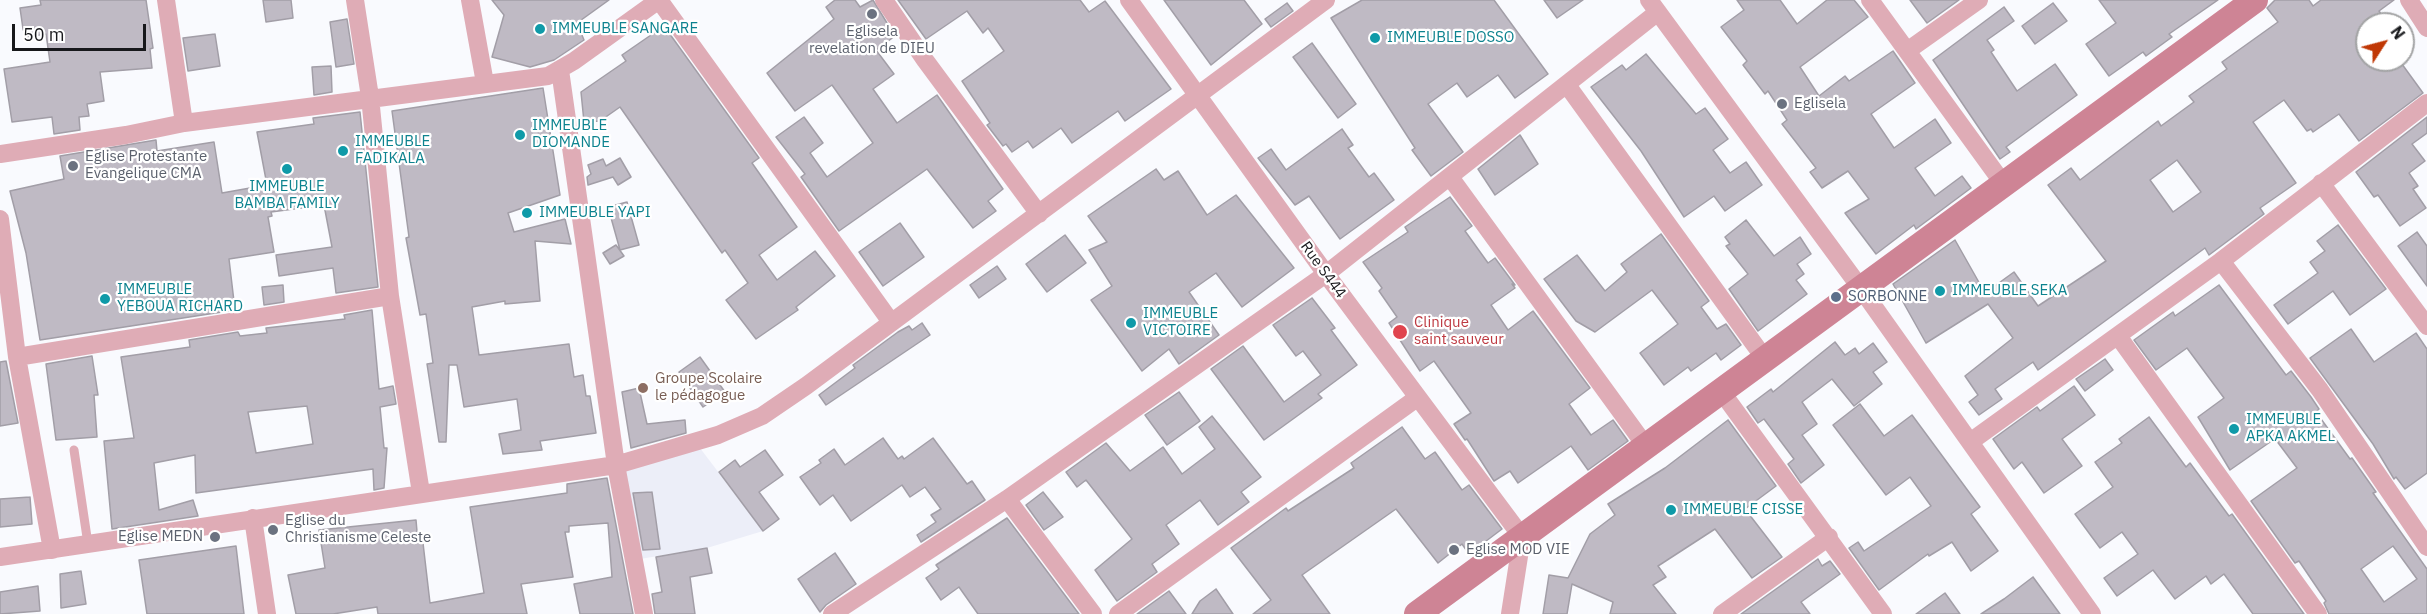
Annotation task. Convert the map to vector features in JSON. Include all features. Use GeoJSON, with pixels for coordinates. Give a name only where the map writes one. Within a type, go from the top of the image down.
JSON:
{"type":"FeatureCollection","features":[{"type":"Feature","properties":{"kind":"street"},"geometry":{"type":"LineString","coordinates":[[166,0],[184,123]]}},
{"type":"Feature","properties":{"kind":"street"},"geometry":{"type":"LineString","coordinates":[[355,0],[370,97],[390,297],[421,493]]}},
{"type":"Feature","properties":{"kind":"street"},"geometry":{"type":"LineString","coordinates":[[470,0],[484,83]]}},
{"type":"Feature","properties":{"kind":"street"},"geometry":{"type":"LineString","coordinates":[[0,154],[126,135],[184,123],[370,97],[525,80],[560,70],[659,0],[891,321]]}},
{"type":"Feature","properties":{"kind":"street"},"geometry":{"type":"LineString","coordinates":[[884,0],[1039,214]]}},
{"type":"Feature","properties":{"kind":"street","name":"Rue S444"},"geometry":{"type":"LineString","coordinates":[[1129,0],[1326,274],[1522,537]]}},
{"type":"Feature","properties":{"kind":"street"},"geometry":{"type":"LineString","coordinates":[[0,557],[616,465],[718,435],[762,416],[1039,214],[1326,0]]}},
{"type":"Feature","properties":{"kind":"street"},"geometry":{"type":"LineString","coordinates":[[1870,0],[2005,186]]}},
{"type":"Feature","properties":{"kind":"street"},"geometry":{"type":"LineString","coordinates":[[1907,51],[1978,0]]}},
{"type":"Feature","properties":{"kind":"street"},"geometry":{"type":"LineString","coordinates":[[1417,614],[1645,445],[2005,186],[2255,0]]}},
{"type":"Feature","properties":{"kind":"street"},"geometry":{"type":"LineString","coordinates":[[2409,0],[2427,28]]}},
{"type":"Feature","properties":{"kind":"street"},"geometry":{"type":"LineString","coordinates":[[832,614],[1007,499],[1326,274],[1568,85],[1653,6],[1862,290],[2092,614]]}},
{"type":"Feature","properties":{"kind":"street"},"geometry":{"type":"LineString","coordinates":[[560,70],[616,465],[644,614]]}},
{"type":"Feature","properties":{"kind":"street"},"geometry":{"type":"LineString","coordinates":[[1568,85],[1765,359]]}},
{"type":"Feature","properties":{"kind":"street"},"geometry":{"type":"LineString","coordinates":[[1970,442],[2222,261],[2427,103]]}},
{"type":"Feature","properties":{"kind":"street"},"geometry":{"type":"LineString","coordinates":[[1450,177],[1645,445]]}},
{"type":"Feature","properties":{"kind":"street"},"geometry":{"type":"LineString","coordinates":[[2321,183],[2427,326]]}},
{"type":"Feature","properties":{"kind":"street"},"geometry":{"type":"LineString","coordinates":[[0,219],[17,357],[52,550]]}},
{"type":"Feature","properties":{"kind":"street"},"geometry":{"type":"LineString","coordinates":[[2222,261],[2320,390],[2427,547]]}},
{"type":"Feature","properties":{"kind":"street"},"geometry":{"type":"LineString","coordinates":[[17,357],[390,297]]}},
{"type":"Feature","properties":{"kind":"street"},"geometry":{"type":"LineString","coordinates":[[2118,336],[2318,614]]}},
{"type":"Feature","properties":{"kind":"street"},"geometry":{"type":"LineString","coordinates":[[1721,391],[1883,614]]}},
{"type":"Feature","properties":{"kind":"street"},"geometry":{"type":"LineString","coordinates":[[1118,614],[1417,398]]}},
{"type":"Feature","properties":{"kind":"street"},"geometry":{"type":"LineString","coordinates":[[1007,499],[1093,614]]}},
{"type":"Feature","properties":{"kind":"street"},"geometry":{"type":"LineString","coordinates":[[253,518],[267,614]]}},
{"type":"Feature","properties":{"kind":"street"},"geometry":{"type":"LineString","coordinates":[[1509,614],[1522,537]]}},
{"type":"Feature","properties":{"kind":"street"},"geometry":{"type":"LineString","coordinates":[[1722,614],[1829,537]]}},
{"type":"Feature","properties":{"kind":"lane"},"geometry":{"type":"LineString","coordinates":[[74,450],[88,544]]}},
{"type":"Feature","properties":{"kind":"shaded area"},"geometry":{"type":"Polygon","coordinates":[[[700,448],[763,531],[707,548],[640,559],[625,469],[700,448]]]}},
{"type":"Feature","properties":{"kind":"building"},"geometry":{"type":"Polygon","coordinates":[[[40,0],[146,0],[153,48],[150,49],[152,68],[100,72],[104,101],[87,104],[89,116],[79,117],[80,130],[54,134],[52,117],[12,122],[4,69],[50,62],[46,34],[26,37],[23,29],[20,8],[41,5],[40,0]]]}},
{"type":"Feature","properties":{"kind":"building"},"geometry":{"type":"Polygon","coordinates":[[[263,0],[291,0],[293,18],[266,22],[263,0]]]}},
{"type":"Feature","properties":{"kind":"building","name":"IMMEUBLE SANGARE"},"geometry":{"type":"Polygon","coordinates":[[[492,0],[609,0],[577,23],[584,40],[554,60],[530,67],[492,57],[504,15],[492,0]]]}},
{"type":"Feature","properties":{"kind":"building"},"geometry":{"type":"Polygon","coordinates":[[[835,0],[855,0],[860,7],[873,0],[895,36],[876,50],[894,74],[873,89],[897,123],[937,95],[1003,189],[988,201],[996,211],[973,228],[927,169],[839,231],[801,177],[805,174],[776,137],[804,117],[823,143],[810,153],[827,177],[873,143],[832,85],[795,111],[767,73],[834,19],[826,7],[835,0]]]}},
{"type":"Feature","properties":{"kind":"building"},"geometry":{"type":"Polygon","coordinates":[[[898,0],[1080,0],[1089,12],[1105,1],[1171,89],[1125,121],[1118,111],[1072,143],[1061,128],[1033,148],[1028,141],[1012,152],[1006,144],[1003,146],[987,125],[990,123],[962,81],[1004,51],[988,28],[983,33],[967,11],[926,39],[898,0]]]}},
{"type":"Feature","properties":{"kind":"building"},"geometry":{"type":"Polygon","coordinates":[[[1164,0],[1244,0],[1262,24],[1211,65],[1164,0]]]}},
{"type":"Feature","properties":{"kind":"building"},"geometry":{"type":"Polygon","coordinates":[[[1362,0],[1494,0],[1548,74],[1515,98],[1498,75],[1467,97],[1457,83],[1428,104],[1463,152],[1431,176],[1412,150],[1415,148],[1331,18],[1362,0]]]}},
{"type":"Feature","properties":{"kind":"building"},"geometry":{"type":"Polygon","coordinates":[[[1544,0],[1583,0],[1557,18],[1544,0]]]}},
{"type":"Feature","properties":{"kind":"building"},"geometry":{"type":"Polygon","coordinates":[[[1737,0],[1780,0],[1797,24],[1827,0],[1854,0],[1868,17],[1800,67],[1819,96],[1845,76],[1849,81],[1893,51],[1915,83],[1871,114],[1894,148],[1935,119],[1951,143],[1915,168],[1935,196],[1962,176],[1971,188],[1916,229],[1914,225],[1876,254],[1845,213],[1869,199],[1848,171],[1822,188],[1810,172],[1816,168],[1782,124],[1787,120],[1768,91],[1765,94],[1743,65],[1747,61],[1721,27],[1744,10],[1737,0]]]}},
{"type":"Feature","properties":{"kind":"building"},"geometry":{"type":"Polygon","coordinates":[[[1910,0],[1959,0],[1927,23],[1910,0]]]}},
{"type":"Feature","properties":{"kind":"building"},"geometry":{"type":"Polygon","coordinates":[[[2099,0],[2218,0],[2169,34],[2172,37],[2146,56],[2143,52],[2109,76],[2086,44],[2116,23],[2099,0]]]}},
{"type":"Feature","properties":{"kind":"building"},"geometry":{"type":"Polygon","coordinates":[[[2275,0],[2309,0],[2313,6],[2321,0],[2394,0],[2380,12],[2355,12],[2355,72],[2408,72],[2423,93],[2359,141],[2339,114],[2313,132],[2311,129],[2307,131],[2284,100],[2253,122],[2296,183],[2260,208],[2264,214],[2209,255],[2205,248],[2038,370],[2033,362],[1995,389],[2002,399],[1979,415],[1969,402],[1978,395],[1965,376],[2013,338],[1988,304],[1926,343],[1893,284],[1955,240],[1985,293],[2014,272],[2038,306],[2106,261],[2048,185],[2071,168],[2080,180],[2158,121],[2161,126],[2194,102],[2189,96],[2227,69],[2222,62],[2278,22],[2267,8],[2275,0]],[[2177,160],[2150,180],[2173,212],[2201,192],[2177,160]]]}},
{"type":"Feature","properties":{"kind":"building"},"geometry":{"type":"Polygon","coordinates":[[[1287,3],[1293,11],[1271,27],[1265,19],[1287,3]]]}},
{"type":"Feature","properties":{"kind":"building"},"geometry":{"type":"Polygon","coordinates":[[[2053,3],[2067,21],[2035,44],[2022,26],[2053,3]]]}},
{"type":"Feature","properties":{"kind":"building"},"geometry":{"type":"Polygon","coordinates":[[[2004,7],[2014,21],[1987,40],[1994,50],[1991,52],[2017,91],[2055,64],[2077,95],[2006,147],[2010,152],[2000,159],[1933,60],[2004,7]]]}},
{"type":"Feature","properties":{"kind":"building"},"geometry":{"type":"Polygon","coordinates":[[[347,19],[354,64],[336,67],[330,22],[347,19]]]}},
{"type":"Feature","properties":{"kind":"building"},"geometry":{"type":"Polygon","coordinates":[[[664,26],[759,158],[752,163],[797,227],[759,255],[777,280],[815,251],[835,276],[796,307],[798,310],[756,339],[726,300],[748,283],[725,250],[722,253],[620,107],[600,121],[584,122],[581,92],[626,61],[622,55],[664,26]]]}},
{"type":"Feature","properties":{"kind":"building"},"geometry":{"type":"Polygon","coordinates":[[[215,34],[220,66],[188,71],[183,38],[215,34]]]}},
{"type":"Feature","properties":{"kind":"building"},"geometry":{"type":"Polygon","coordinates":[[[1312,43],[1356,104],[1338,118],[1293,57],[1312,43]]]}},
{"type":"Feature","properties":{"kind":"building"},"geometry":{"type":"Polygon","coordinates":[[[1646,54],[1696,114],[1705,108],[1728,139],[1713,150],[1730,173],[1746,162],[1762,185],[1725,211],[1714,196],[1684,217],[1641,151],[1591,87],[1622,65],[1626,70],[1646,54]]]}},
{"type":"Feature","properties":{"kind":"building"},"geometry":{"type":"Polygon","coordinates":[[[331,66],[332,92],[314,95],[312,67],[331,66]]]}},
{"type":"Feature","properties":{"kind":"building"},"geometry":{"type":"Polygon","coordinates":[[[543,88],[560,195],[508,213],[514,232],[565,219],[571,244],[535,241],[540,301],[505,304],[505,301],[472,307],[479,355],[569,344],[574,377],[583,375],[586,396],[590,396],[596,433],[540,441],[542,450],[503,454],[499,434],[521,430],[517,399],[464,407],[457,365],[449,365],[446,442],[439,442],[427,364],[433,363],[426,314],[420,315],[406,238],[409,237],[392,111],[543,88]]]}},
{"type":"Feature","properties":{"kind":"building"},"geometry":{"type":"Polygon","coordinates":[[[360,112],[378,287],[336,293],[333,268],[279,276],[276,255],[332,247],[324,205],[271,212],[272,216],[268,217],[274,252],[229,259],[235,310],[40,340],[26,253],[10,191],[64,179],[60,156],[156,140],[157,151],[214,142],[222,193],[267,185],[257,132],[314,124],[313,118],[360,112]]]}},
{"type":"Feature","properties":{"kind":"building"},"geometry":{"type":"Polygon","coordinates":[[[2427,117],[2427,133],[2412,144],[2425,161],[2409,173],[2418,186],[2413,189],[2426,208],[2400,226],[2378,195],[2374,197],[2356,172],[2427,117]]]}},
{"type":"Feature","properties":{"kind":"building"},"geometry":{"type":"Polygon","coordinates":[[[1342,129],[1353,145],[1348,148],[1369,177],[1374,173],[1394,200],[1340,239],[1309,196],[1295,205],[1258,158],[1271,149],[1286,170],[1342,129]]]}},
{"type":"Feature","properties":{"kind":"building"},"geometry":{"type":"Polygon","coordinates":[[[1520,135],[1538,164],[1495,195],[1478,169],[1520,135]]]}},
{"type":"Feature","properties":{"kind":"building"},"geometry":{"type":"Polygon","coordinates":[[[620,158],[631,177],[618,185],[613,177],[588,185],[587,177],[591,174],[588,165],[603,159],[606,166],[620,158]]]}},
{"type":"Feature","properties":{"kind":"building"},"geometry":{"type":"Polygon","coordinates":[[[1156,169],[1164,180],[1178,171],[1207,215],[1236,195],[1294,268],[1242,307],[1216,273],[1189,292],[1219,335],[1179,364],[1169,349],[1142,371],[1091,300],[1112,286],[1089,250],[1107,242],[1088,216],[1156,169]]]}},
{"type":"Feature","properties":{"kind":"building"},"geometry":{"type":"Polygon","coordinates":[[[1450,197],[1472,226],[1465,231],[1488,263],[1495,258],[1515,285],[1512,284],[1515,288],[1491,305],[1508,330],[1533,311],[1590,388],[1569,404],[1591,435],[1613,420],[1628,441],[1588,470],[1571,446],[1518,483],[1510,471],[1494,481],[1467,439],[1465,440],[1454,424],[1471,413],[1434,361],[1420,371],[1389,323],[1397,317],[1379,291],[1382,288],[1363,262],[1408,232],[1405,227],[1450,197]]]}},
{"type":"Feature","properties":{"kind":"building"},"geometry":{"type":"Polygon","coordinates":[[[627,202],[639,245],[620,250],[608,207],[627,202]]]}},
{"type":"Feature","properties":{"kind":"building"},"geometry":{"type":"Polygon","coordinates":[[[1746,220],[1774,256],[1800,237],[1811,254],[1797,264],[1804,274],[1796,280],[1807,294],[1758,331],[1729,289],[1748,274],[1726,246],[1730,244],[1725,237],[1746,220]]]}},
{"type":"Feature","properties":{"kind":"building"},"geometry":{"type":"Polygon","coordinates":[[[900,223],[924,257],[883,286],[859,252],[900,223]]]}},
{"type":"Feature","properties":{"kind":"building"},"geometry":{"type":"Polygon","coordinates":[[[2338,225],[2386,289],[2350,315],[2333,291],[2288,324],[2274,305],[2318,273],[2310,262],[2325,251],[2317,241],[2338,225]]]}},
{"type":"Feature","properties":{"kind":"building"},"geometry":{"type":"Polygon","coordinates":[[[2417,232],[2427,246],[2427,286],[2398,246],[2417,232]]]}},
{"type":"Feature","properties":{"kind":"building"},"geometry":{"type":"Polygon","coordinates":[[[1661,234],[1709,301],[1701,307],[1717,329],[1726,324],[1741,345],[1721,360],[1716,353],[1691,371],[1688,367],[1664,385],[1640,353],[1678,324],[1652,290],[1595,332],[1576,321],[1544,279],[1577,255],[1605,291],[1627,272],[1621,264],[1661,234]]]}},
{"type":"Feature","properties":{"kind":"building"},"geometry":{"type":"Polygon","coordinates":[[[1065,235],[1086,263],[1047,292],[1026,264],[1065,235]]]}},
{"type":"Feature","properties":{"kind":"building"},"geometry":{"type":"Polygon","coordinates":[[[616,245],[624,256],[610,264],[603,253],[616,245]]]}},
{"type":"Feature","properties":{"kind":"building"},"geometry":{"type":"Polygon","coordinates":[[[997,266],[1006,279],[979,298],[970,285],[997,266]]]}},
{"type":"Feature","properties":{"kind":"building"},"geometry":{"type":"Polygon","coordinates":[[[283,285],[284,302],[264,305],[262,287],[283,285]]]}},
{"type":"Feature","properties":{"kind":"building"},"geometry":{"type":"Polygon","coordinates":[[[2219,285],[2286,375],[2291,371],[2311,397],[2319,409],[2316,412],[2350,459],[2352,458],[2376,492],[2373,493],[2427,569],[2427,614],[2329,614],[2324,603],[2326,601],[2299,561],[2295,563],[2251,501],[2297,468],[2276,440],[2273,440],[2230,470],[2198,417],[2224,398],[2187,348],[2156,370],[2134,340],[2173,312],[2175,316],[2219,285]],[[2393,546],[2361,569],[2384,602],[2417,579],[2393,546]]]}},
{"type":"Feature","properties":{"kind":"building"},"geometry":{"type":"Polygon","coordinates":[[[1312,298],[1335,328],[1331,330],[1357,365],[1318,394],[1322,398],[1264,440],[1211,369],[1243,346],[1284,402],[1321,375],[1303,351],[1296,356],[1273,325],[1312,298]]]}},
{"type":"Feature","properties":{"kind":"building"},"geometry":{"type":"Polygon","coordinates":[[[372,310],[379,389],[393,386],[396,404],[380,407],[384,448],[387,448],[384,488],[374,490],[373,469],[196,493],[195,455],[154,463],[159,510],[193,500],[198,516],[112,529],[104,441],[134,438],[121,357],[190,347],[189,340],[238,332],[240,336],[267,333],[266,328],[345,319],[344,315],[372,310]],[[307,406],[248,412],[256,453],[313,444],[307,406]]]}},
{"type":"Feature","properties":{"kind":"building"},"geometry":{"type":"Polygon","coordinates":[[[922,323],[930,335],[826,405],[819,395],[855,368],[853,365],[898,332],[909,326],[912,330],[922,323]]]}},
{"type":"Feature","properties":{"kind":"building"},"geometry":{"type":"Polygon","coordinates":[[[2351,329],[2374,362],[2416,333],[2427,349],[2427,473],[2405,489],[2396,477],[2394,479],[2373,444],[2310,358],[2351,329]]]}},
{"type":"Feature","properties":{"kind":"building"},"geometry":{"type":"Polygon","coordinates":[[[1835,342],[1845,355],[1855,348],[1859,354],[1873,343],[1887,362],[1873,372],[1882,384],[1854,406],[1832,379],[1802,402],[1817,424],[1802,435],[1824,465],[1801,483],[1788,464],[1794,459],[1764,419],[1758,423],[1747,407],[1771,389],[1773,392],[1835,342]]]}},
{"type":"Feature","properties":{"kind":"building"},"geometry":{"type":"Polygon","coordinates":[[[92,356],[98,395],[94,395],[97,437],[56,440],[46,364],[92,356]]]}},
{"type":"Feature","properties":{"kind":"building"},"geometry":{"type":"Polygon","coordinates":[[[700,357],[725,392],[703,407],[679,372],[700,357]]]}},
{"type":"Feature","properties":{"kind":"building"},"geometry":{"type":"Polygon","coordinates":[[[2105,359],[2113,370],[2085,391],[2076,379],[2105,359]]]}},
{"type":"Feature","properties":{"kind":"building"},"geometry":{"type":"Polygon","coordinates":[[[6,361],[18,423],[0,426],[0,362],[6,361]]]}},
{"type":"Feature","properties":{"kind":"building"},"geometry":{"type":"Polygon","coordinates":[[[2074,386],[2095,415],[2062,439],[2082,466],[2044,493],[2022,462],[2014,469],[1993,439],[2037,407],[2040,411],[2074,386]]]}},
{"type":"Feature","properties":{"kind":"building"},"geometry":{"type":"Polygon","coordinates":[[[639,388],[647,424],[685,420],[686,433],[631,448],[622,392],[639,388]]]}},
{"type":"Feature","properties":{"kind":"building"},"geometry":{"type":"Polygon","coordinates":[[[1179,392],[1200,421],[1167,445],[1145,415],[1179,392]]]}},
{"type":"Feature","properties":{"kind":"building"},"geometry":{"type":"Polygon","coordinates":[[[1860,404],[1884,436],[1912,415],[1980,507],[1971,514],[1998,551],[1971,571],[1952,542],[1929,556],[1928,554],[1879,590],[1849,548],[1858,542],[1864,551],[1931,506],[1910,477],[1886,495],[1833,425],[1860,404]]]}},
{"type":"Feature","properties":{"kind":"building"},"geometry":{"type":"Polygon","coordinates":[[[1212,416],[1261,477],[1241,492],[1249,502],[1218,525],[1200,500],[1166,525],[1179,544],[1152,564],[1157,572],[1117,601],[1095,570],[1132,539],[1086,480],[1077,487],[1066,472],[1106,443],[1130,471],[1163,447],[1182,474],[1215,449],[1199,427],[1212,416]]]}},
{"type":"Feature","properties":{"kind":"building"},"geometry":{"type":"Polygon","coordinates":[[[2149,417],[2186,467],[2190,463],[2229,516],[2232,514],[2304,614],[2253,614],[2224,574],[2211,584],[2206,576],[2175,599],[2153,570],[2117,596],[2104,578],[2138,554],[2122,532],[2100,548],[2075,514],[2113,487],[2095,462],[2122,443],[2119,439],[2149,417]]]}},
{"type":"Feature","properties":{"kind":"building"},"geometry":{"type":"Polygon","coordinates":[[[1728,420],[1776,486],[1745,509],[1782,557],[1752,578],[1715,529],[1658,566],[1666,577],[1653,585],[1676,614],[1610,614],[1613,602],[1572,584],[1567,614],[1543,614],[1549,575],[1568,578],[1590,534],[1615,515],[1608,504],[1665,468],[1728,420]]]}},
{"type":"Feature","properties":{"kind":"building"},"geometry":{"type":"Polygon","coordinates":[[[1402,427],[1425,459],[1435,452],[1462,490],[1469,485],[1502,529],[1469,554],[1462,544],[1438,563],[1396,509],[1302,575],[1330,614],[1253,614],[1271,600],[1231,548],[1286,508],[1288,511],[1354,468],[1351,463],[1402,427]]]}},
{"type":"Feature","properties":{"kind":"building"},"geometry":{"type":"Polygon","coordinates":[[[883,438],[898,459],[902,456],[904,459],[933,438],[967,484],[972,481],[985,500],[921,542],[917,535],[936,522],[931,515],[941,509],[925,487],[910,497],[902,485],[851,521],[833,495],[820,505],[800,477],[821,463],[819,460],[834,449],[845,465],[883,438]]]}},
{"type":"Feature","properties":{"kind":"building"},"geometry":{"type":"Polygon","coordinates":[[[765,450],[783,475],[759,492],[779,519],[763,531],[719,472],[735,460],[740,467],[765,450]]]}},
{"type":"Feature","properties":{"kind":"building"},"geometry":{"type":"Polygon","coordinates":[[[607,478],[633,614],[580,614],[574,584],[612,577],[608,523],[569,526],[569,532],[565,532],[573,577],[521,584],[527,614],[378,614],[377,607],[333,614],[296,614],[288,575],[325,568],[319,530],[416,520],[418,543],[423,543],[430,603],[484,593],[470,507],[567,493],[567,484],[607,478]]]}},
{"type":"Feature","properties":{"kind":"building"},"geometry":{"type":"Polygon","coordinates":[[[652,492],[660,549],[643,550],[633,493],[652,492]]]}},
{"type":"Feature","properties":{"kind":"building"},"geometry":{"type":"Polygon","coordinates":[[[1043,492],[1063,517],[1044,530],[1026,505],[1043,492]]]}},
{"type":"Feature","properties":{"kind":"building"},"geometry":{"type":"Polygon","coordinates":[[[30,497],[32,524],[0,527],[0,499],[30,497]]]}},
{"type":"Feature","properties":{"kind":"building"},"geometry":{"type":"Polygon","coordinates":[[[1007,518],[1079,614],[978,614],[959,587],[941,600],[926,578],[939,569],[936,565],[1007,518]]]}},
{"type":"Feature","properties":{"kind":"building"},"geometry":{"type":"Polygon","coordinates":[[[236,546],[244,614],[147,614],[139,560],[236,546]]]}},
{"type":"Feature","properties":{"kind":"building"},"geometry":{"type":"Polygon","coordinates":[[[707,548],[712,573],[690,577],[695,614],[655,614],[652,594],[662,592],[656,557],[707,548]]]}},
{"type":"Feature","properties":{"kind":"building"},"geometry":{"type":"Polygon","coordinates":[[[835,553],[856,584],[826,605],[820,612],[798,579],[835,553]]]}},
{"type":"Feature","properties":{"kind":"building"},"geometry":{"type":"Polygon","coordinates":[[[1818,559],[1822,566],[1830,561],[1840,574],[1801,602],[1810,614],[1741,614],[1818,559]]]}},
{"type":"Feature","properties":{"kind":"building"},"geometry":{"type":"Polygon","coordinates":[[[81,571],[86,604],[61,608],[60,574],[81,571]]]}},
{"type":"Feature","properties":{"kind":"building"},"geometry":{"type":"Polygon","coordinates":[[[2033,577],[2060,614],[1981,614],[2004,599],[2033,577]]]}},
{"type":"Feature","properties":{"kind":"building"},"geometry":{"type":"Polygon","coordinates":[[[38,586],[40,611],[0,614],[0,592],[38,586]]]}},
{"type":"Feature","properties":{"kind":"building"},"geometry":{"type":"Polygon","coordinates":[[[1216,589],[1233,614],[1192,614],[1200,601],[1216,589]]]}},
{"type":"Feature","properties":{"kind":"building"},"geometry":{"type":"Polygon","coordinates":[[[1169,591],[1186,614],[1137,614],[1169,591]]]}},
{"type":"Feature","properties":{"kind":"building"},"geometry":{"type":"Polygon","coordinates":[[[1945,593],[1960,614],[1916,614],[1945,593]]]}},
{"type":"Feature","properties":{"kind":"place","name":"Eglisela revelation de DIEU"},"geometry":{"type":"Point","coordinates":[872,14]}},
{"type":"Feature","properties":{"kind":"place","name":"IMMEUBLE SANGARE"},"geometry":{"type":"Point","coordinates":[540,29]}},
{"type":"Feature","properties":{"kind":"place","name":"IMMEUBLE DOSSO"},"geometry":{"type":"Point","coordinates":[1375,38]}},
{"type":"Feature","properties":{"kind":"place","name":"Eglisela"},"geometry":{"type":"Point","coordinates":[1782,104]}},
{"type":"Feature","properties":{"kind":"place","name":"IMMEUBLE DIOMANDE"},"geometry":{"type":"Point","coordinates":[520,135]}},
{"type":"Feature","properties":{"kind":"place","name":"IMMEUBLE FADIKALA"},"geometry":{"type":"Point","coordinates":[343,151]}},
{"type":"Feature","properties":{"kind":"place","name":"Eglise Protestante Evangelique CMA"},"geometry":{"type":"Point","coordinates":[73,166]}},
{"type":"Feature","properties":{"kind":"place","name":"IMMEUBLE BAMBA FAMILY"},"geometry":{"type":"Point","coordinates":[287,169]}},
{"type":"Feature","properties":{"kind":"place","name":"IMMEUBLE YAPI"},"geometry":{"type":"Point","coordinates":[527,213]}},
{"type":"Feature","properties":{"kind":"place","name":"IMMEUBLE SEKA"},"geometry":{"type":"Point","coordinates":[1940,291]}},
{"type":"Feature","properties":{"kind":"place","name":"SORBONNE"},"geometry":{"type":"Point","coordinates":[1836,297]}},
{"type":"Feature","properties":{"kind":"place","name":"IMMEUBLE YEBOUA RICHARD"},"geometry":{"type":"Point","coordinates":[105,299]}},
{"type":"Feature","properties":{"kind":"place","name":"IMMEUBLE VICTOIRE"},"geometry":{"type":"Point","coordinates":[1131,323]}},
{"type":"Feature","properties":{"kind":"place","name":"Clinique saint sauveur"},"geometry":{"type":"Point","coordinates":[1400,332]}},
{"type":"Feature","properties":{"kind":"place","name":"Groupe Scolaire le pédagogue"},"geometry":{"type":"Point","coordinates":[643,388]}},
{"type":"Feature","properties":{"kind":"place","name":"IMMEUBLE APKA AKMEL"},"geometry":{"type":"Point","coordinates":[2234,429]}},
{"type":"Feature","properties":{"kind":"place","name":"IMMEUBLE CISSE"},"geometry":{"type":"Point","coordinates":[1671,510]}},
{"type":"Feature","properties":{"kind":"place","name":"Eglise du Christianisme Celeste"},"geometry":{"type":"Point","coordinates":[273,530]}},
{"type":"Feature","properties":{"kind":"place","name":"Eglise MEDN"},"geometry":{"type":"Point","coordinates":[215,537]}},
{"type":"Feature","properties":{"kind":"place","name":"Eglise MOD VIE"},"geometry":{"type":"Point","coordinates":[1454,550]}}]}
